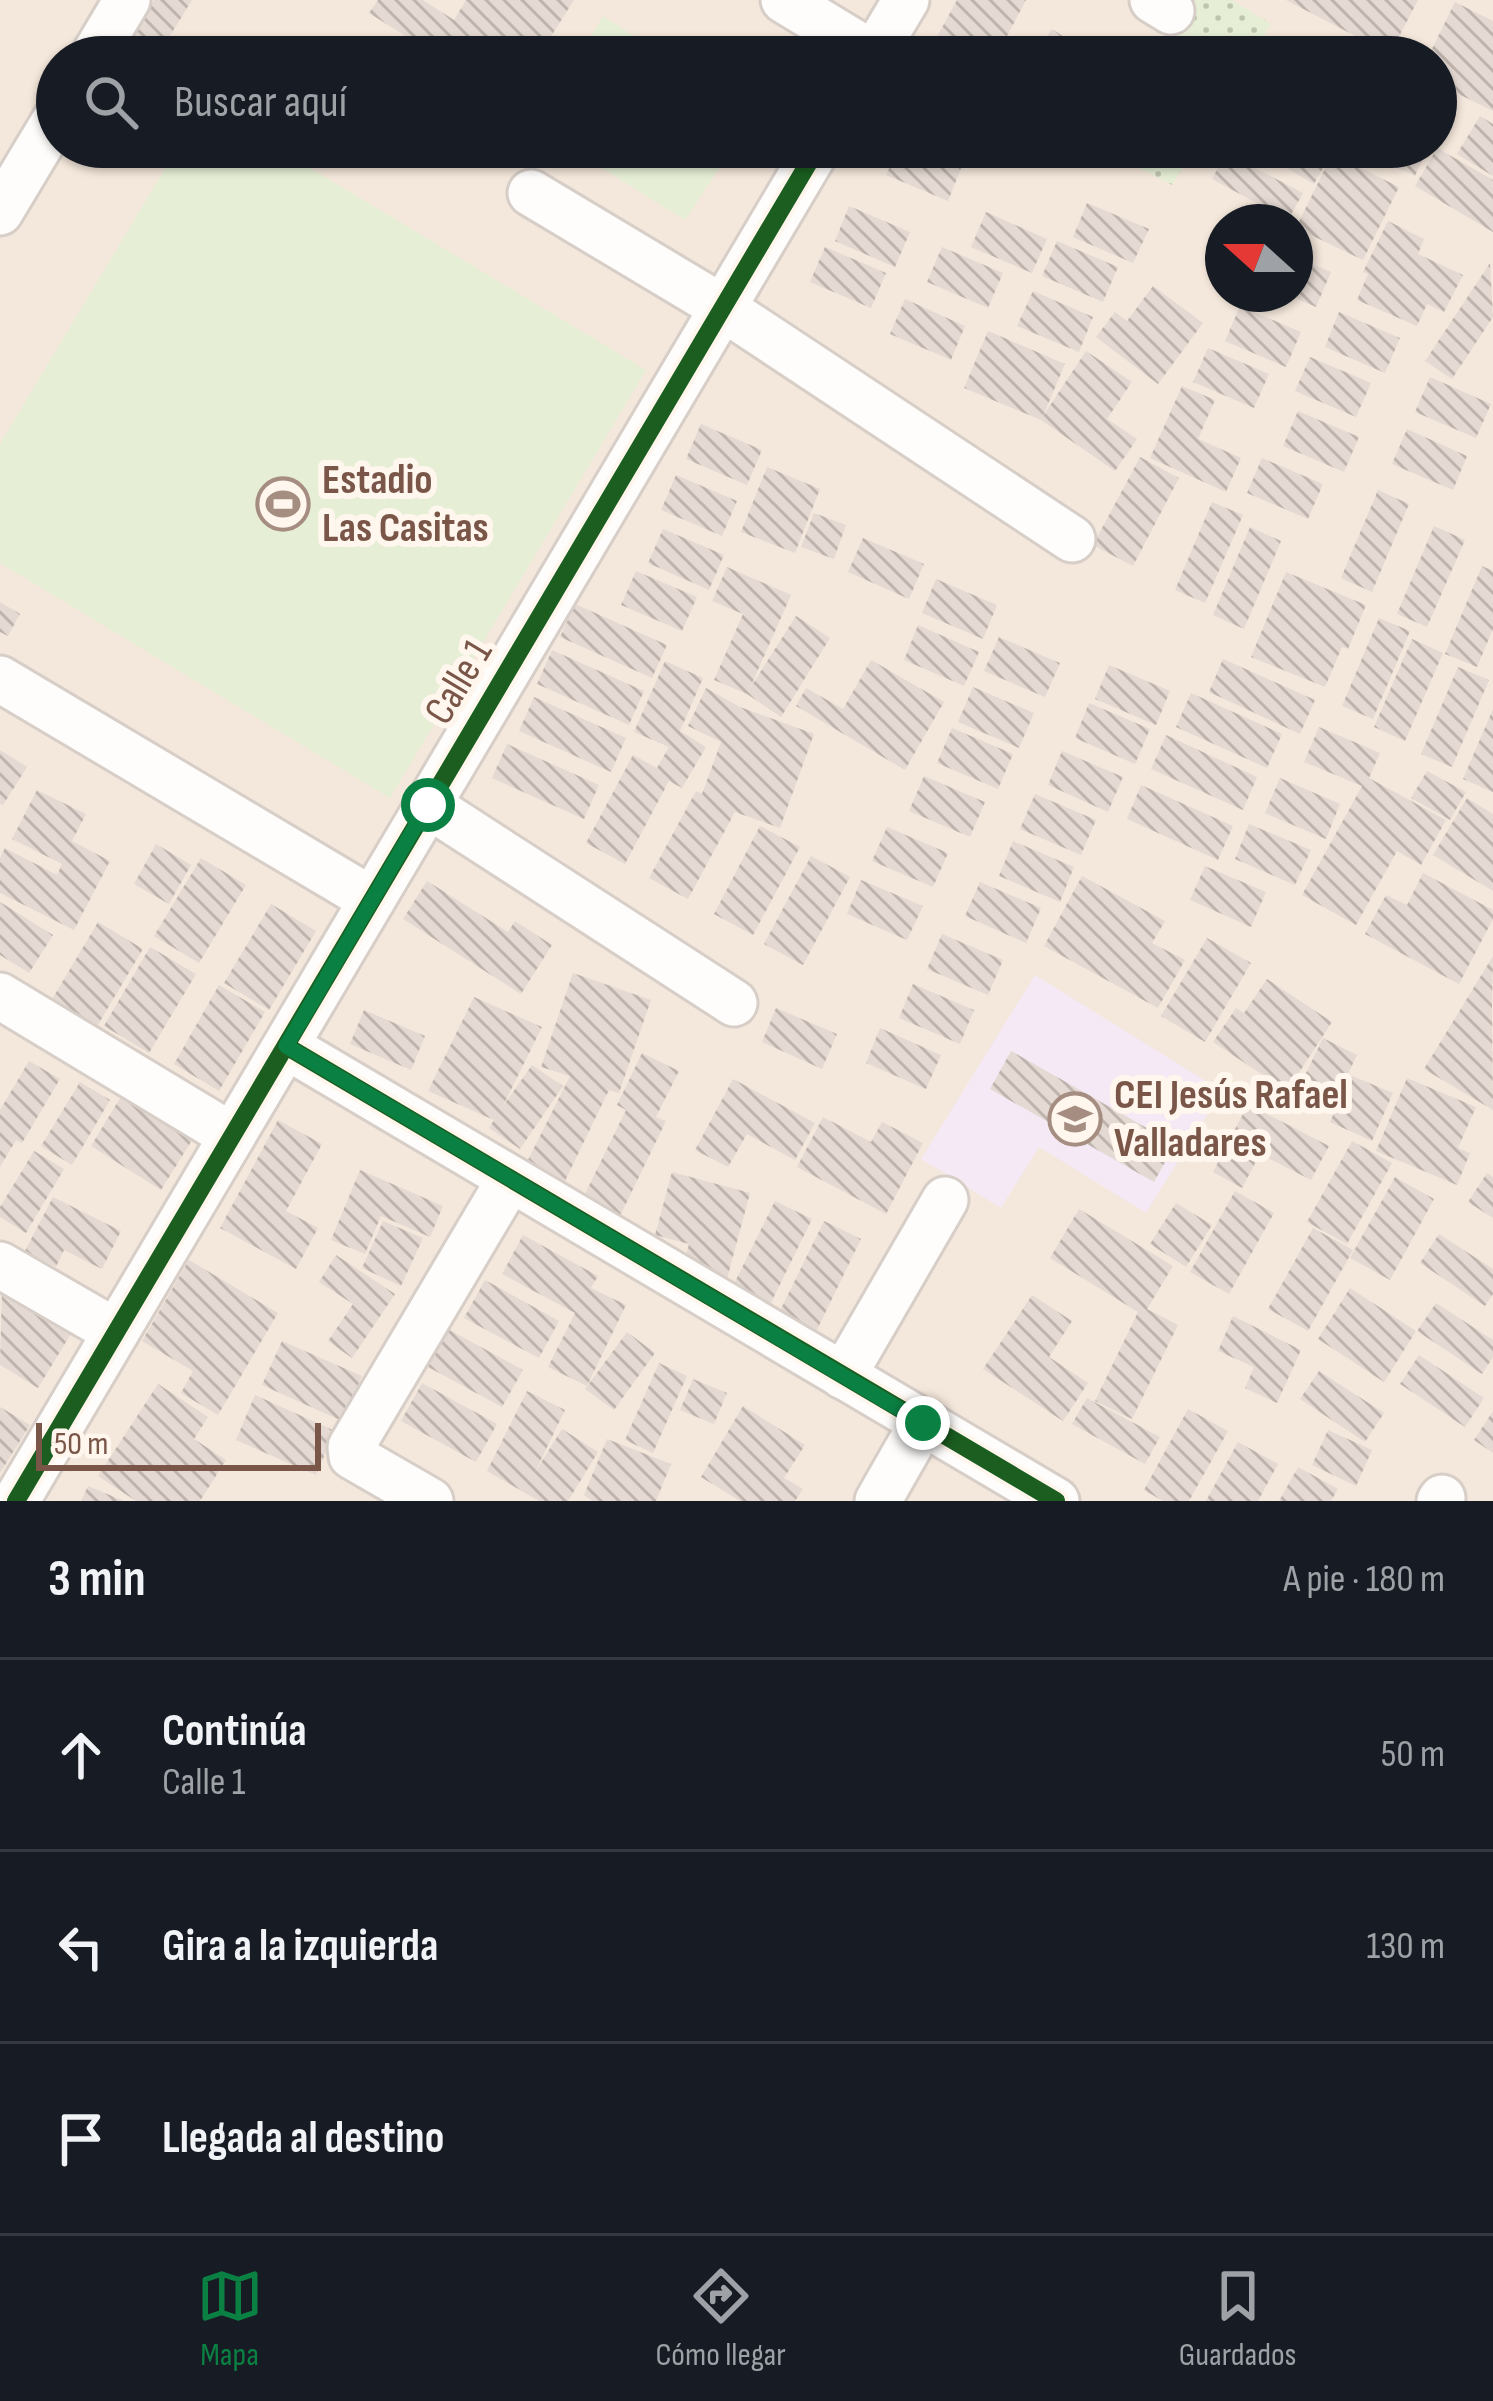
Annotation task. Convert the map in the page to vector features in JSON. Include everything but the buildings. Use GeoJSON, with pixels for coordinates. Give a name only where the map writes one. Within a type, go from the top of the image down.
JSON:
{"type":"FeatureCollection","features":[{"type":"Feature","properties":{"kind":"street"},"geometry":{"type":"LineString","coordinates":[[106,36],[127,0]]}},
{"type":"Feature","properties":{"kind":"street"},"geometry":{"type":"LineString","coordinates":[[784,0],[841,36]]}},
{"type":"Feature","properties":{"kind":"street"},"geometry":{"type":"LineString","coordinates":[[884,36],[906,0]]}},
{"type":"Feature","properties":{"kind":"street"},"geometry":{"type":"LineString","coordinates":[[0,212],[15,151]]}},
{"type":"Feature","properties":{"kind":"street","name":"Calle 1"},"geometry":{"type":"LineString","coordinates":[[16,1501],[806,168]]}},
{"type":"Feature","properties":{"kind":"street"},"geometry":{"type":"LineString","coordinates":[[531,193],[723,308],[1072,539]]}},
{"type":"Feature","properties":{"kind":"street"},"geometry":{"type":"LineString","coordinates":[[0,679],[372,900]]}},
{"type":"Feature","properties":{"kind":"street"},"geometry":{"type":"LineString","coordinates":[[428,805],[734,1003]]}},
{"type":"Feature","properties":{"kind":"street"},"geometry":{"type":"LineString","coordinates":[[0,996],[232,1136]]}},
{"type":"Feature","properties":{"kind":"street"},"geometry":{"type":"LineString","coordinates":[[286,1046],[1056,1501]]}},
{"type":"Feature","properties":{"kind":"street"},"geometry":{"type":"LineString","coordinates":[[430,1501],[352,1456],[351,1447],[510,1179]]}},
{"type":"Feature","properties":{"kind":"street"},"geometry":{"type":"LineString","coordinates":[[843,1376],[945,1200]]}},
{"type":"Feature","properties":{"kind":"street"},"geometry":{"type":"LineString","coordinates":[[0,1265],[116,1332]]}},
{"type":"Feature","properties":{"kind":"street"},"geometry":{"type":"LineString","coordinates":[[878,1501],[923,1423]]}},
{"type":"Feature","properties":{"kind":"shaded area"},"geometry":{"type":"Polygon","coordinates":[[[0,0],[1493,0],[1493,1501],[0,1501],[0,0]]]}},
{"type":"Feature","properties":{"kind":"shaded area","name":"CEI Jesús Rafael Valladares"},"geometry":{"type":"Polygon","coordinates":[[[1035,975],[1222,1091],[1146,1213],[1039,1147],[1001,1208],[921,1159],[1035,975]]]}},
{"type":"Feature","properties":{"kind":"green space"},"geometry":{"type":"Polygon","coordinates":[[[1192,0],[1232,0],[1271,24],[1264,36],[1169,36],[1192,0]]]}},
{"type":"Feature","properties":{"kind":"green space"},"geometry":{"type":"Polygon","coordinates":[[[603,16],[634,36],[591,36],[603,16]]]}},
{"type":"Feature","properties":{"kind":"green space","name":"Estadio Las Casitas"},"geometry":{"type":"Polygon","coordinates":[[[165,168],[310,168],[646,370],[390,798],[0,563],[0,444],[165,168]]]}},
{"type":"Feature","properties":{"kind":"green space"},"geometry":{"type":"Polygon","coordinates":[[[602,168],[719,168],[685,220],[602,168]]]}},
{"type":"Feature","properties":{"kind":"green space"},"geometry":{"type":"Polygon","coordinates":[[[1139,168],[1183,168],[1172,185],[1139,168]]]}},
{"type":"Feature","properties":{"kind":"cycle path"},"geometry":{"type":"LineString","coordinates":[[16,1501],[806,168]]}},
{"type":"Feature","properties":{"kind":"cycle path"},"geometry":{"type":"LineString","coordinates":[[286,1046],[1056,1501]]}},
{"type":"Feature","properties":{"kind":"place","name":"Estadio Las Casitas"},"geometry":{"type":"Point","coordinates":[283,504]}},
{"type":"Feature","properties":{"kind":"place","name":"CEI Jesús Rafael Valladares"},"geometry":{"type":"Point","coordinates":[1075,1119]}},
{"type":"Feature","properties":{"kind":"route"},"geometry":{"type":"LineString","coordinates":[[428,805],[286,1046],[923,1423]]}}]}
